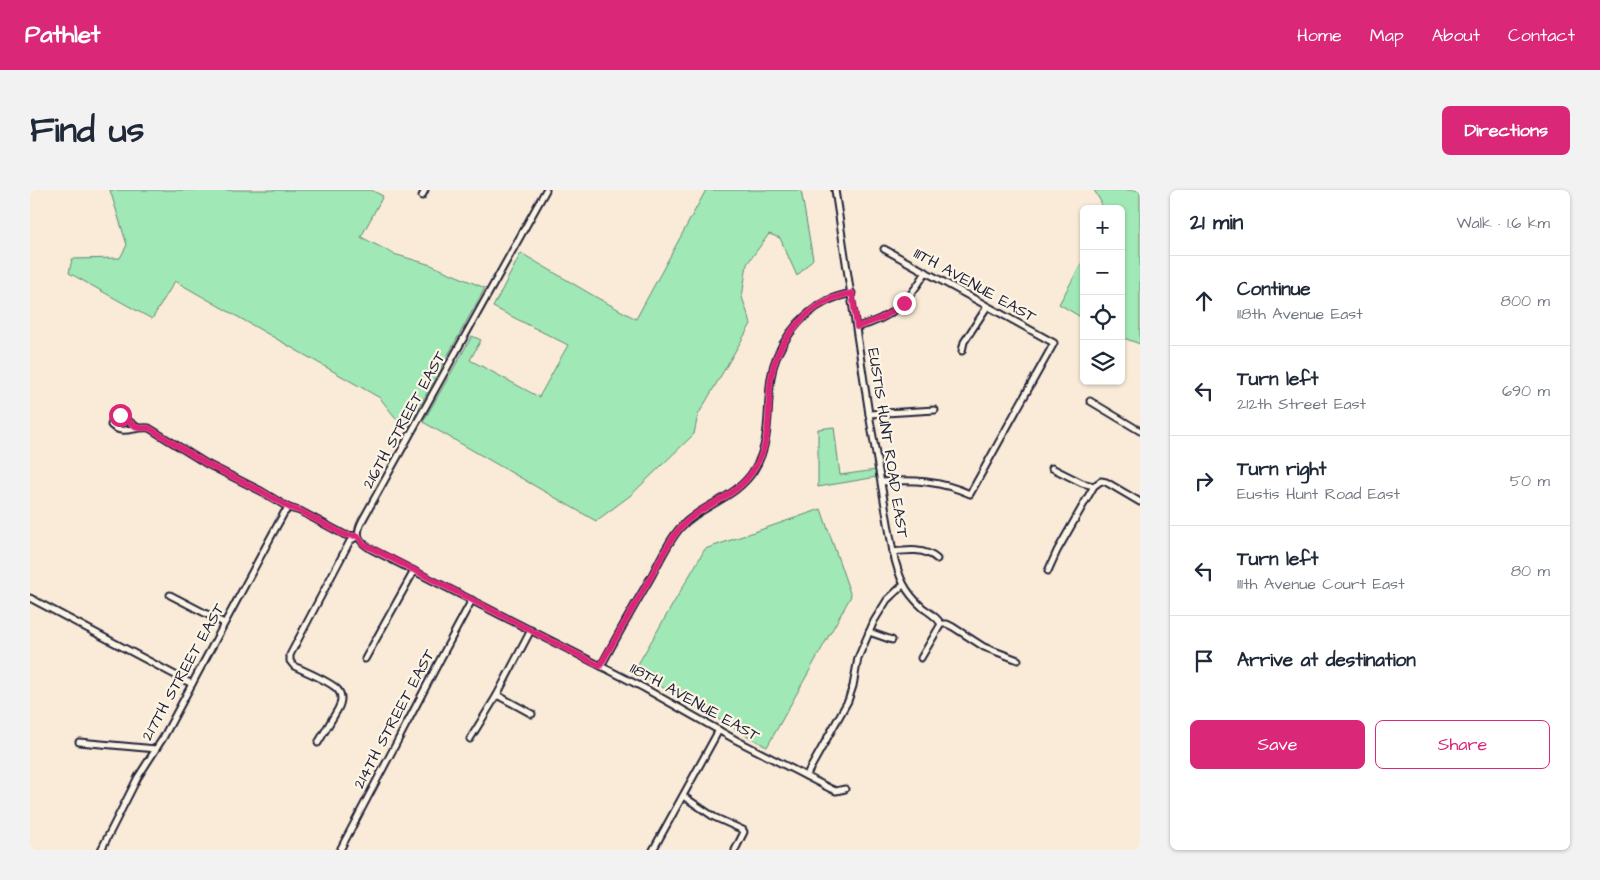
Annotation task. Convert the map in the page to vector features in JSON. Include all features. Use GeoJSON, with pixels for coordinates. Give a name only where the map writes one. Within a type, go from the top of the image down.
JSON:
{"type":"FeatureCollection","features":[{"type":"Feature","properties":{"kind":"street","name":"216TH STREET EAST"},"geometry":{"type":"LineString","coordinates":[[318,743],[338,709],[341,696],[336,688],[294,666],[289,658],[292,649],[350,541],[358,536],[362,521],[546,190]]}},
{"type":"Feature","properties":{"kind":"street","name":"EUSTIS HUNT ROAD EAST"},"geometry":{"type":"LineString","coordinates":[[835,190],[893,552],[903,585],[914,599],[941,624]]}},
{"type":"Feature","properties":{"kind":"street","name":"111TH AVENUE EAST"},"geometry":{"type":"LineString","coordinates":[[882,482],[900,480],[926,481],[970,494],[1054,342],[884,249]]}},
{"type":"Feature","properties":{"kind":"street"},"geometry":{"type":"LineString","coordinates":[[857,327],[882,318],[894,311],[912,294],[926,272]]}},
{"type":"Feature","properties":{"kind":"street"},"geometry":{"type":"LineString","coordinates":[[600,666],[675,534],[693,516],[734,492],[754,470],[766,443],[771,377],[775,360],[783,343],[800,322],[817,306],[834,298],[852,293]]}},
{"type":"Feature","properties":{"kind":"street"},"geometry":{"type":"LineString","coordinates":[[962,351],[964,342],[987,307]]}},
{"type":"Feature","properties":{"kind":"street"},"geometry":{"type":"LineString","coordinates":[[1090,401],[1140,431]]}},
{"type":"Feature","properties":{"kind":"street"},"geometry":{"type":"LineString","coordinates":[[870,414],[935,410]]}},
{"type":"Feature","properties":{"kind":"street","name":"118TH AVENUE EAST"},"geometry":{"type":"LineString","coordinates":[[138,428],[120,415],[114,418],[111,425],[123,431],[149,428],[207,464],[290,508],[300,511],[345,535],[358,536],[363,544],[644,688],[831,789],[836,791],[845,789]]}},
{"type":"Feature","properties":{"kind":"street"},"geometry":{"type":"LineString","coordinates":[[1052,468],[1082,483],[1096,484]]}},
{"type":"Feature","properties":{"kind":"street"},"geometry":{"type":"LineString","coordinates":[[1048,571],[1057,551],[1096,484],[1101,481],[1106,482],[1140,502]]}},
{"type":"Feature","properties":{"kind":"street","name":"217TH STREET EAST"},"geometry":{"type":"LineString","coordinates":[[101,850],[138,777],[156,749],[192,684],[280,520],[290,508]]}},
{"type":"Feature","properties":{"kind":"street"},"geometry":{"type":"LineString","coordinates":[[893,552],[916,551],[929,553],[938,558]]}},
{"type":"Feature","properties":{"kind":"street"},"geometry":{"type":"LineString","coordinates":[[365,659],[414,571]]}},
{"type":"Feature","properties":{"kind":"street"},"geometry":{"type":"LineString","coordinates":[[806,776],[848,702],[858,658],[878,613],[892,595],[903,585]]}},
{"type":"Feature","properties":{"kind":"street"},"geometry":{"type":"LineString","coordinates":[[170,596],[224,623]]}},
{"type":"Feature","properties":{"kind":"street"},"geometry":{"type":"LineString","coordinates":[[30,598],[192,684]]}},
{"type":"Feature","properties":{"kind":"street","name":"214TH STREET EAST"},"geometry":{"type":"LineString","coordinates":[[340,850],[472,600]]}},
{"type":"Feature","properties":{"kind":"street"},"geometry":{"type":"LineString","coordinates":[[921,658],[941,624],[946,624],[984,647],[1018,660]]}},
{"type":"Feature","properties":{"kind":"street"},"geometry":{"type":"LineString","coordinates":[[470,740],[496,696],[530,630]]}},
{"type":"Feature","properties":{"kind":"street"},"geometry":{"type":"LineString","coordinates":[[869,632],[892,640]]}},
{"type":"Feature","properties":{"kind":"street"},"geometry":{"type":"LineString","coordinates":[[496,696],[532,714]]}},
{"type":"Feature","properties":{"kind":"street"},"geometry":{"type":"LineString","coordinates":[[654,850],[719,730]]}},
{"type":"Feature","properties":{"kind":"street"},"geometry":{"type":"LineString","coordinates":[[79,742],[156,749]]}},
{"type":"Feature","properties":{"kind":"street"},"geometry":{"type":"LineString","coordinates":[[683,796],[714,816],[743,830],[743,835],[735,850]]}},
{"type":"Feature","properties":{"kind":"green space"},"geometry":{"type":"Polygon","coordinates":[[[110,190],[371,190],[383,196],[361,237],[394,254],[431,265],[485,288],[406,431],[380,398],[175,281],[152,319],[69,273],[72,259],[120,258],[127,245],[110,190]]]}},
{"type":"Feature","properties":{"kind":"green space"},"geometry":{"type":"Polygon","coordinates":[[[706,190],[801,190],[813,259],[797,276],[780,238],[769,234],[747,264],[742,297],[751,324],[698,415],[694,434],[631,495],[596,521],[423,422],[472,336],[481,340],[470,360],[539,397],[568,345],[493,307],[521,253],[636,319],[706,190]]]}},
{"type":"Feature","properties":{"kind":"green space"},"geometry":{"type":"Polygon","coordinates":[[[1094,190],[1140,190],[1140,344],[1125,338],[1125,205],[1101,205],[1101,202],[1094,190]]]}},
{"type":"Feature","properties":{"kind":"green space"},"geometry":{"type":"Polygon","coordinates":[[[1080,266],[1080,317],[1059,304],[1080,266]]]}},
{"type":"Feature","properties":{"kind":"green space"},"geometry":{"type":"Polygon","coordinates":[[[834,427],[840,475],[876,470],[877,477],[818,487],[818,429],[834,427]]]}},
{"type":"Feature","properties":{"kind":"green space"},"geometry":{"type":"Polygon","coordinates":[[[821,509],[851,596],[767,747],[634,671],[705,549],[821,509]]]}},
{"type":"Feature","properties":{"kind":"route"},"geometry":{"type":"LineString","coordinates":[[120,415],[138,428],[149,428],[207,464],[290,508],[300,511],[345,535],[358,536],[363,544],[600,666],[675,534],[700,511],[734,492],[754,470],[763,452],[768,433],[773,366],[778,352],[789,335],[817,306],[834,298],[852,293],[857,327],[867,325],[882,318],[904,303]]}}]}
